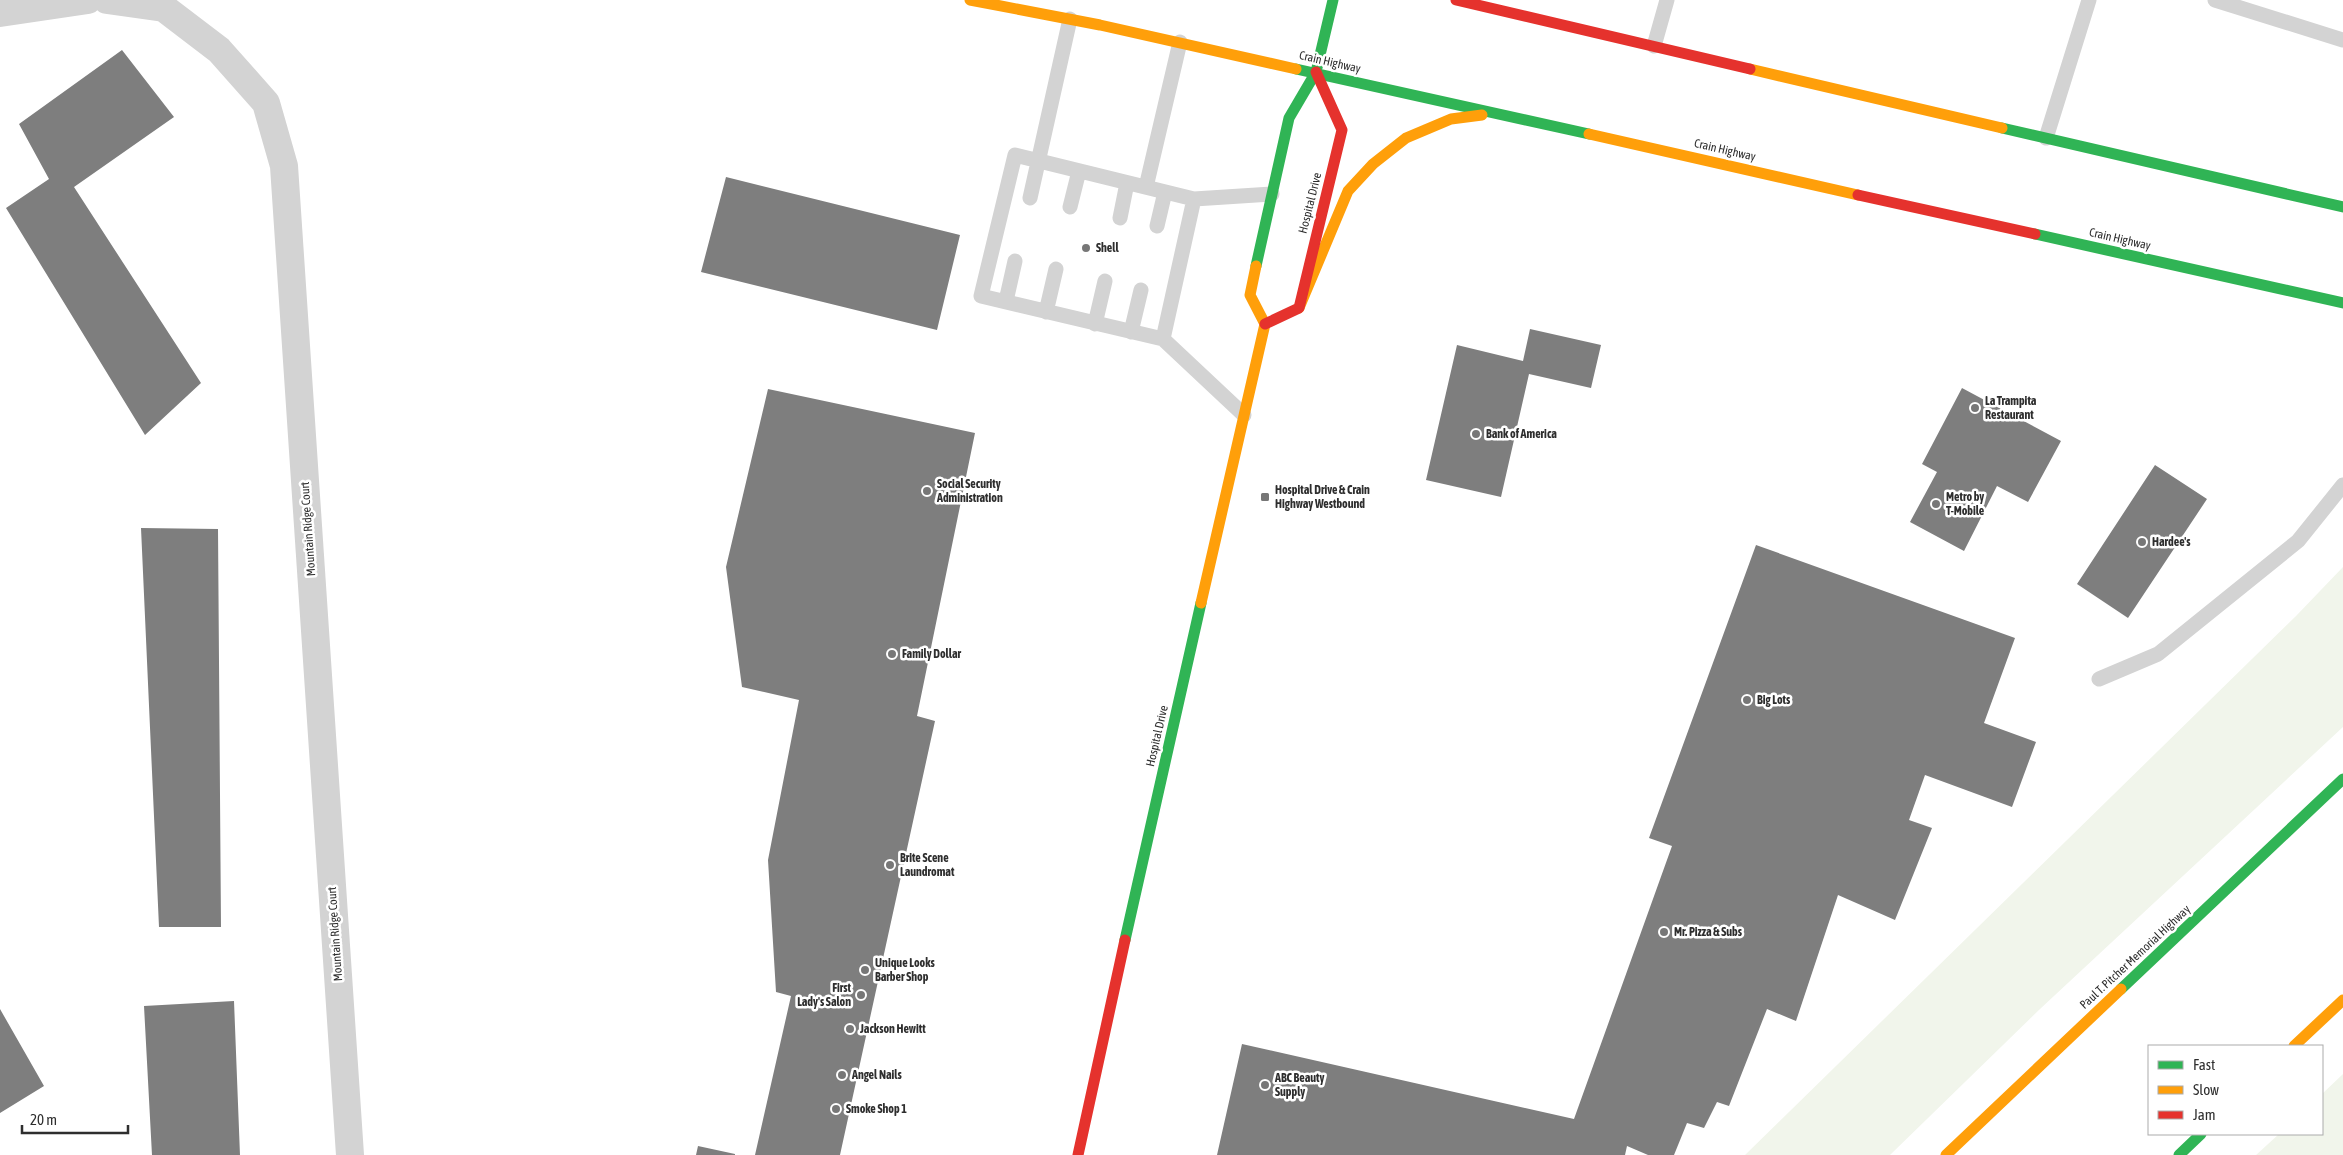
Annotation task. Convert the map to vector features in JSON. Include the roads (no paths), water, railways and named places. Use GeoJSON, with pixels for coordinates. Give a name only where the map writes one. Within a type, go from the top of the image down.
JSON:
{"type":"FeatureCollection","features":[{"type":"Feature","properties":{"kind":"main road","name":"Crain Highway"},"geometry":{"type":"LineString","coordinates":[[970,0],[1100,25],[1316,72],[2343,303]]}},
{"type":"Feature","properties":{"kind":"main road"},"geometry":{"type":"LineString","coordinates":[[1333,0],[1316,72],[1289,118],[1250,295],[1265,324],[1299,308],[1348,191],[1373,164],[1406,138],[1451,119],[1497,113]]}},
{"type":"Feature","properties":{"kind":"main road"},"geometry":{"type":"LineString","coordinates":[[1456,0],[2343,207]]}},
{"type":"Feature","properties":{"kind":"main road","name":"Hospital Drive"},"geometry":{"type":"LineString","coordinates":[[1299,308],[1342,130],[1316,72]]}},
{"type":"Feature","properties":{"kind":"main road","name":"Hospital Drive"},"geometry":{"type":"LineString","coordinates":[[1078,1155],[1172,729],[1265,324]]}},
{"type":"Feature","properties":{"kind":"main road","name":"Paul T. Pitcher Memorial Highway"},"geometry":{"type":"LineString","coordinates":[[1946,1155],[2343,779]]}},
{"type":"Feature","properties":{"kind":"main road"},"geometry":{"type":"LineString","coordinates":[[2295,1045],[2343,1000]]}},
{"type":"Feature","properties":{"kind":"main road"},"geometry":{"type":"LineString","coordinates":[[2179,1155],[2200,1135]]}},
{"type":"Feature","properties":{"kind":"street"},"geometry":{"type":"LineString","coordinates":[[0,13],[88,0]]}},
{"type":"Feature","properties":{"kind":"street","name":"Mountain Ridge Court"},"geometry":{"type":"LineString","coordinates":[[107,0],[164,8],[219,50],[266,103],[284,166],[350,1155]]}},
{"type":"Feature","properties":{"kind":"lane"},"geometry":{"type":"LineString","coordinates":[[1654,46],[1667,0]]}},
{"type":"Feature","properties":{"kind":"lane"},"geometry":{"type":"LineString","coordinates":[[2046,138],[2089,0]]}},
{"type":"Feature","properties":{"kind":"lane"},"geometry":{"type":"LineString","coordinates":[[2216,0],[2343,40]]}},
{"type":"Feature","properties":{"kind":"lane"},"geometry":{"type":"LineString","coordinates":[[1030,198],[1070,19]]}},
{"type":"Feature","properties":{"kind":"lane"},"geometry":{"type":"LineString","coordinates":[[1146,187],[1180,42]]}},
{"type":"Feature","properties":{"kind":"lane"},"geometry":{"type":"LineString","coordinates":[[1244,415],[1163,339],[981,296],[1015,155],[1194,199],[1272,194]]}},
{"type":"Feature","properties":{"kind":"lane"},"geometry":{"type":"LineString","coordinates":[[1070,207],[1079,171]]}},
{"type":"Feature","properties":{"kind":"lane"},"geometry":{"type":"LineString","coordinates":[[1120,218],[1128,183]]}},
{"type":"Feature","properties":{"kind":"lane"},"geometry":{"type":"LineString","coordinates":[[1157,226],[1165,192]]}},
{"type":"Feature","properties":{"kind":"lane"},"geometry":{"type":"LineString","coordinates":[[1163,339],[1194,199]]}},
{"type":"Feature","properties":{"kind":"lane"},"geometry":{"type":"LineString","coordinates":[[1006,302],[1015,261]]}},
{"type":"Feature","properties":{"kind":"lane"},"geometry":{"type":"LineString","coordinates":[[1046,312],[1056,269]]}},
{"type":"Feature","properties":{"kind":"lane"},"geometry":{"type":"LineString","coordinates":[[1095,324],[1105,281]]}},
{"type":"Feature","properties":{"kind":"lane"},"geometry":{"type":"LineString","coordinates":[[1130,332],[1141,290]]}},
{"type":"Feature","properties":{"kind":"lane"},"geometry":{"type":"LineString","coordinates":[[2099,679],[2158,654],[2298,541],[2343,484]]}},
{"type":"Feature","properties":{"kind":"place","name":"Shell"},"geometry":{"type":"Point","coordinates":[1086,248]}},
{"type":"Feature","properties":{"kind":"place","name":"La Trampita Restaurant"},"geometry":{"type":"Point","coordinates":[1975,408]}},
{"type":"Feature","properties":{"kind":"place","name":"Bank of America"},"geometry":{"type":"Point","coordinates":[1476,434]}},
{"type":"Feature","properties":{"kind":"place","name":"Social Security Administration"},"geometry":{"type":"Point","coordinates":[927,491]}},
{"type":"Feature","properties":{"kind":"place","name":"Hospital Drive & Crain Highway Westbound"},"geometry":{"type":"Point","coordinates":[1265,497]}},
{"type":"Feature","properties":{"kind":"place","name":"Metro by T-Mobile"},"geometry":{"type":"Point","coordinates":[1936,504]}},
{"type":"Feature","properties":{"kind":"place","name":"Hardee's"},"geometry":{"type":"Point","coordinates":[2142,542]}},
{"type":"Feature","properties":{"kind":"place","name":"Family Dollar"},"geometry":{"type":"Point","coordinates":[892,654]}},
{"type":"Feature","properties":{"kind":"place","name":"Big Lots"},"geometry":{"type":"Point","coordinates":[1747,700]}},
{"type":"Feature","properties":{"kind":"place","name":"Brite Scene Laundromat"},"geometry":{"type":"Point","coordinates":[890,865]}},
{"type":"Feature","properties":{"kind":"place","name":"Mr. Pizza & Subs"},"geometry":{"type":"Point","coordinates":[1664,932]}},
{"type":"Feature","properties":{"kind":"place","name":"Unique Looks Barber Shop"},"geometry":{"type":"Point","coordinates":[865,970]}},
{"type":"Feature","properties":{"kind":"place","name":"First Lady's Salon"},"geometry":{"type":"Point","coordinates":[861,995]}},
{"type":"Feature","properties":{"kind":"place","name":"Jackson Hewitt"},"geometry":{"type":"Point","coordinates":[850,1029]}},
{"type":"Feature","properties":{"kind":"place","name":"Angel Nails"},"geometry":{"type":"Point","coordinates":[842,1075]}},
{"type":"Feature","properties":{"kind":"place","name":"ABC Beauty Supply"},"geometry":{"type":"Point","coordinates":[1265,1085]}},
{"type":"Feature","properties":{"kind":"place","name":"Smoke Shop 1"},"geometry":{"type":"Point","coordinates":[836,1109]}}]}
